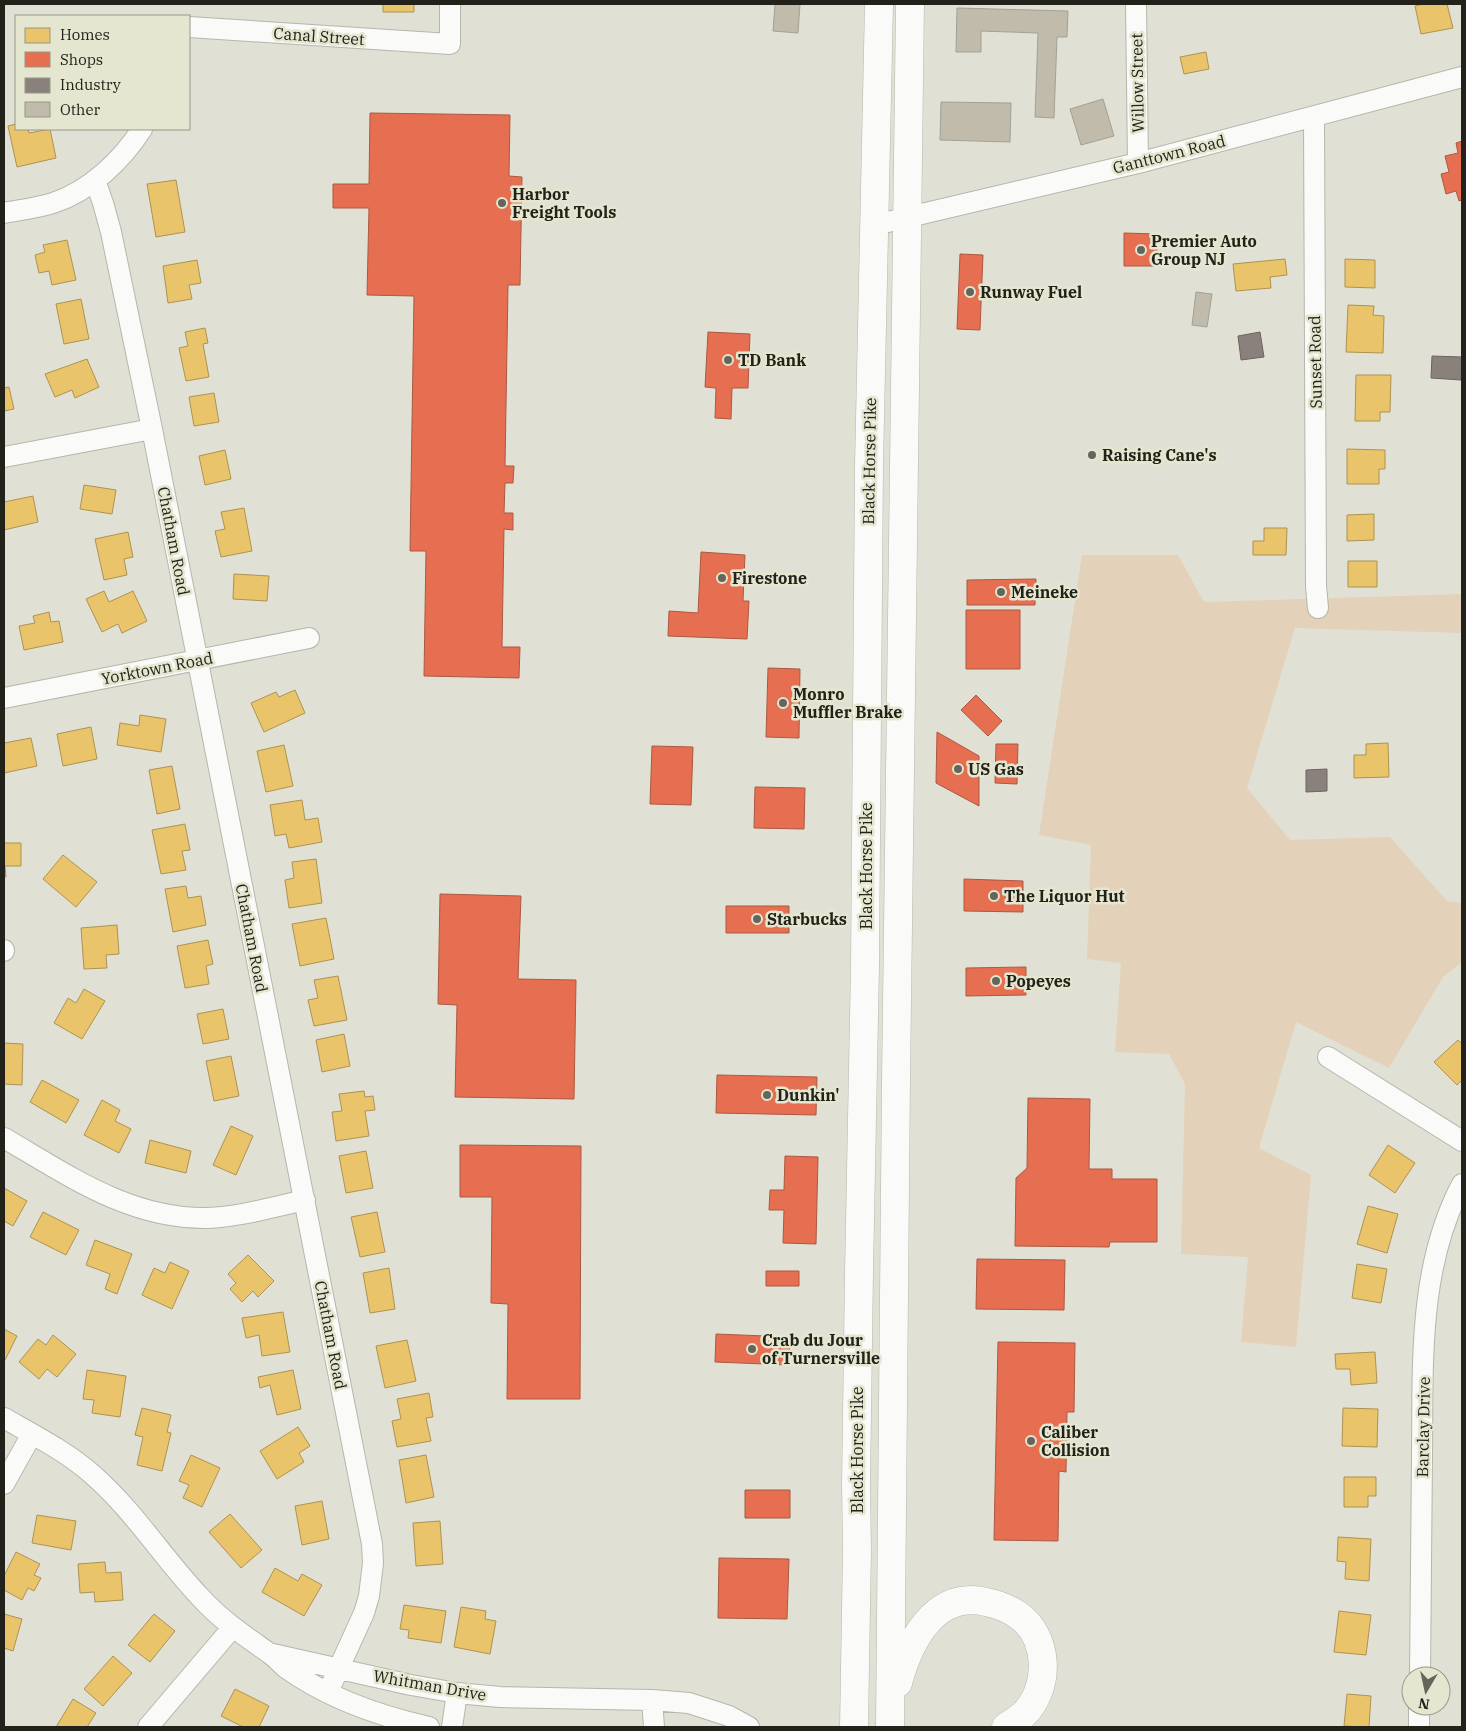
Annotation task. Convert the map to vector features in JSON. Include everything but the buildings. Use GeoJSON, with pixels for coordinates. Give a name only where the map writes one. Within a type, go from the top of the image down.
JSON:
{"type":"FeatureCollection","features":[{"type":"Feature","properties":{"kind":"highway","name":"Black Horse Pike"},"geometry":{"type":"LineString","coordinates":[[854,1727],[858,1550],[856,1452],[865,1001],[868,484],[879,4]]}},
{"type":"Feature","properties":{"kind":"highway","name":"Black Horse Pike"},"geometry":{"type":"LineString","coordinates":[[890,1722],[906,217],[910,4]]}},
{"type":"Feature","properties":{"kind":"highway"},"geometry":{"type":"LineString","coordinates":[[865,1001],[876,1008],[880,1014],[882,1210],[895,1227]]}},
{"type":"Feature","properties":{"kind":"highway"},"geometry":{"type":"LineString","coordinates":[[890,1722],[908,1651],[921,1630],[933,1615],[957,1602],[968,1600],[1002,1607],[1019,1615],[1032,1630],[1041,1650],[1043,1670],[1033,1703],[1024,1714],[1006,1727]]}},
{"type":"Feature","properties":{"kind":"street","name":"Canal Street"},"geometry":{"type":"LineString","coordinates":[[190,27],[450,44],[450,4]]}},
{"type":"Feature","properties":{"kind":"street","name":"Willow Street"},"geometry":{"type":"LineString","coordinates":[[1136,4],[1138,163]]}},
{"type":"Feature","properties":{"kind":"street","name":"Ganttown Road"},"geometry":{"type":"LineString","coordinates":[[875,225],[1138,163],[1462,77]]}},
{"type":"Feature","properties":{"kind":"street","name":"Sunset Road"},"geometry":{"type":"LineString","coordinates":[[1314,117],[1316,586],[1318,608]]}},
{"type":"Feature","properties":{"kind":"street"},"geometry":{"type":"LineString","coordinates":[[4,214],[54,202],[75,194],[95,180],[130,147],[141,130]]}},
{"type":"Feature","properties":{"kind":"street","name":"Chatham Road"},"geometry":{"type":"LineString","coordinates":[[95,180],[111,232],[152,428],[372,1544],[374,1563],[370,1596],[328,1692]]}},
{"type":"Feature","properties":{"kind":"street"},"geometry":{"type":"LineString","coordinates":[[4,457],[152,428]]}},
{"type":"Feature","properties":{"kind":"street","name":"Yorktown Road"},"geometry":{"type":"LineString","coordinates":[[4,698],[310,638]]}},
{"type":"Feature","properties":{"kind":"street"},"geometry":{"type":"LineString","coordinates":[[1328,1057],[1462,1141]]}},
{"type":"Feature","properties":{"kind":"street"},"geometry":{"type":"LineString","coordinates":[[4,1138],[98,1192],[153,1212],[187,1217],[222,1217],[305,1200]]}},
{"type":"Feature","properties":{"kind":"street","name":"Barclay Drive"},"geometry":{"type":"LineString","coordinates":[[1420,1666],[1425,1321],[1431,1271],[1440,1235],[1450,1206],[1462,1184]]}},
{"type":"Feature","properties":{"kind":"street","name":"Whitman Drive"},"geometry":{"type":"LineString","coordinates":[[4,1418],[32,1434],[92,1474],[110,1490],[137,1520],[200,1598],[233,1627],[270,1653],[286,1667],[328,1692],[386,1717],[429,1727]]}},
{"type":"Feature","properties":{"kind":"street"},"geometry":{"type":"LineString","coordinates":[[4,1484],[32,1434]]}},
{"type":"Feature","properties":{"kind":"street"},"geometry":{"type":"LineString","coordinates":[[148,1727],[233,1627]]}},
{"type":"Feature","properties":{"kind":"street","name":"Whitman Drive"},"geometry":{"type":"LineString","coordinates":[[270,1653],[411,1685],[457,1693],[500,1697],[652,1700],[690,1703],[729,1716],[749,1727]]}},
{"type":"Feature","properties":{"kind":"street"},"geometry":{"type":"LineString","coordinates":[[452,1727],[457,1693]]}},
{"type":"Feature","properties":{"kind":"street"},"geometry":{"type":"LineString","coordinates":[[652,1700],[654,1727]]}},
{"type":"Feature","properties":{"kind":"shaded area"},"geometry":{"type":"Polygon","coordinates":[[[1082,555],[1178,555],[1204,602],[1462,594],[1462,633],[1295,628],[1247,788],[1290,840],[1390,837],[1447,901],[1462,903],[1462,962],[1443,977],[1389,1068],[1296,1022],[1259,1148],[1311,1175],[1296,1347],[1241,1342],[1248,1257],[1181,1254],[1185,1084],[1169,1054],[1115,1052],[1121,963],[1087,959],[1091,845],[1039,835],[1082,555]]]}},
{"type":"Feature","properties":{"kind":"place","name":"Harbor Freight Tools"},"geometry":{"type":"Point","coordinates":[502,203]}},
{"type":"Feature","properties":{"kind":"place","name":"Premier Auto Group NJ"},"geometry":{"type":"Point","coordinates":[1141,250]}},
{"type":"Feature","properties":{"kind":"place","name":"Runway Fuel"},"geometry":{"type":"Point","coordinates":[970,292]}},
{"type":"Feature","properties":{"kind":"place","name":"TD Bank"},"geometry":{"type":"Point","coordinates":[728,360]}},
{"type":"Feature","properties":{"kind":"place","name":"Raising Cane's"},"geometry":{"type":"Point","coordinates":[1092,455]}},
{"type":"Feature","properties":{"kind":"place","name":"Firestone"},"geometry":{"type":"Point","coordinates":[722,578]}},
{"type":"Feature","properties":{"kind":"place","name":"Meineke"},"geometry":{"type":"Point","coordinates":[1001,592]}},
{"type":"Feature","properties":{"kind":"place","name":"Monro Muffler Brake"},"geometry":{"type":"Point","coordinates":[783,703]}},
{"type":"Feature","properties":{"kind":"place","name":"US Gas"},"geometry":{"type":"Point","coordinates":[958,769]}},
{"type":"Feature","properties":{"kind":"place","name":"The Liquor Hut"},"geometry":{"type":"Point","coordinates":[994,896]}},
{"type":"Feature","properties":{"kind":"place","name":"Starbucks"},"geometry":{"type":"Point","coordinates":[757,919]}},
{"type":"Feature","properties":{"kind":"place","name":"Popeyes"},"geometry":{"type":"Point","coordinates":[996,981]}},
{"type":"Feature","properties":{"kind":"place","name":"Dunkin'"},"geometry":{"type":"Point","coordinates":[767,1095]}},
{"type":"Feature","properties":{"kind":"place","name":"Crab du Jour of Turnersville"},"geometry":{"type":"Point","coordinates":[752,1349]}},
{"type":"Feature","properties":{"kind":"place","name":"Caliber Collision"},"geometry":{"type":"Point","coordinates":[1031,1441]}}]}
